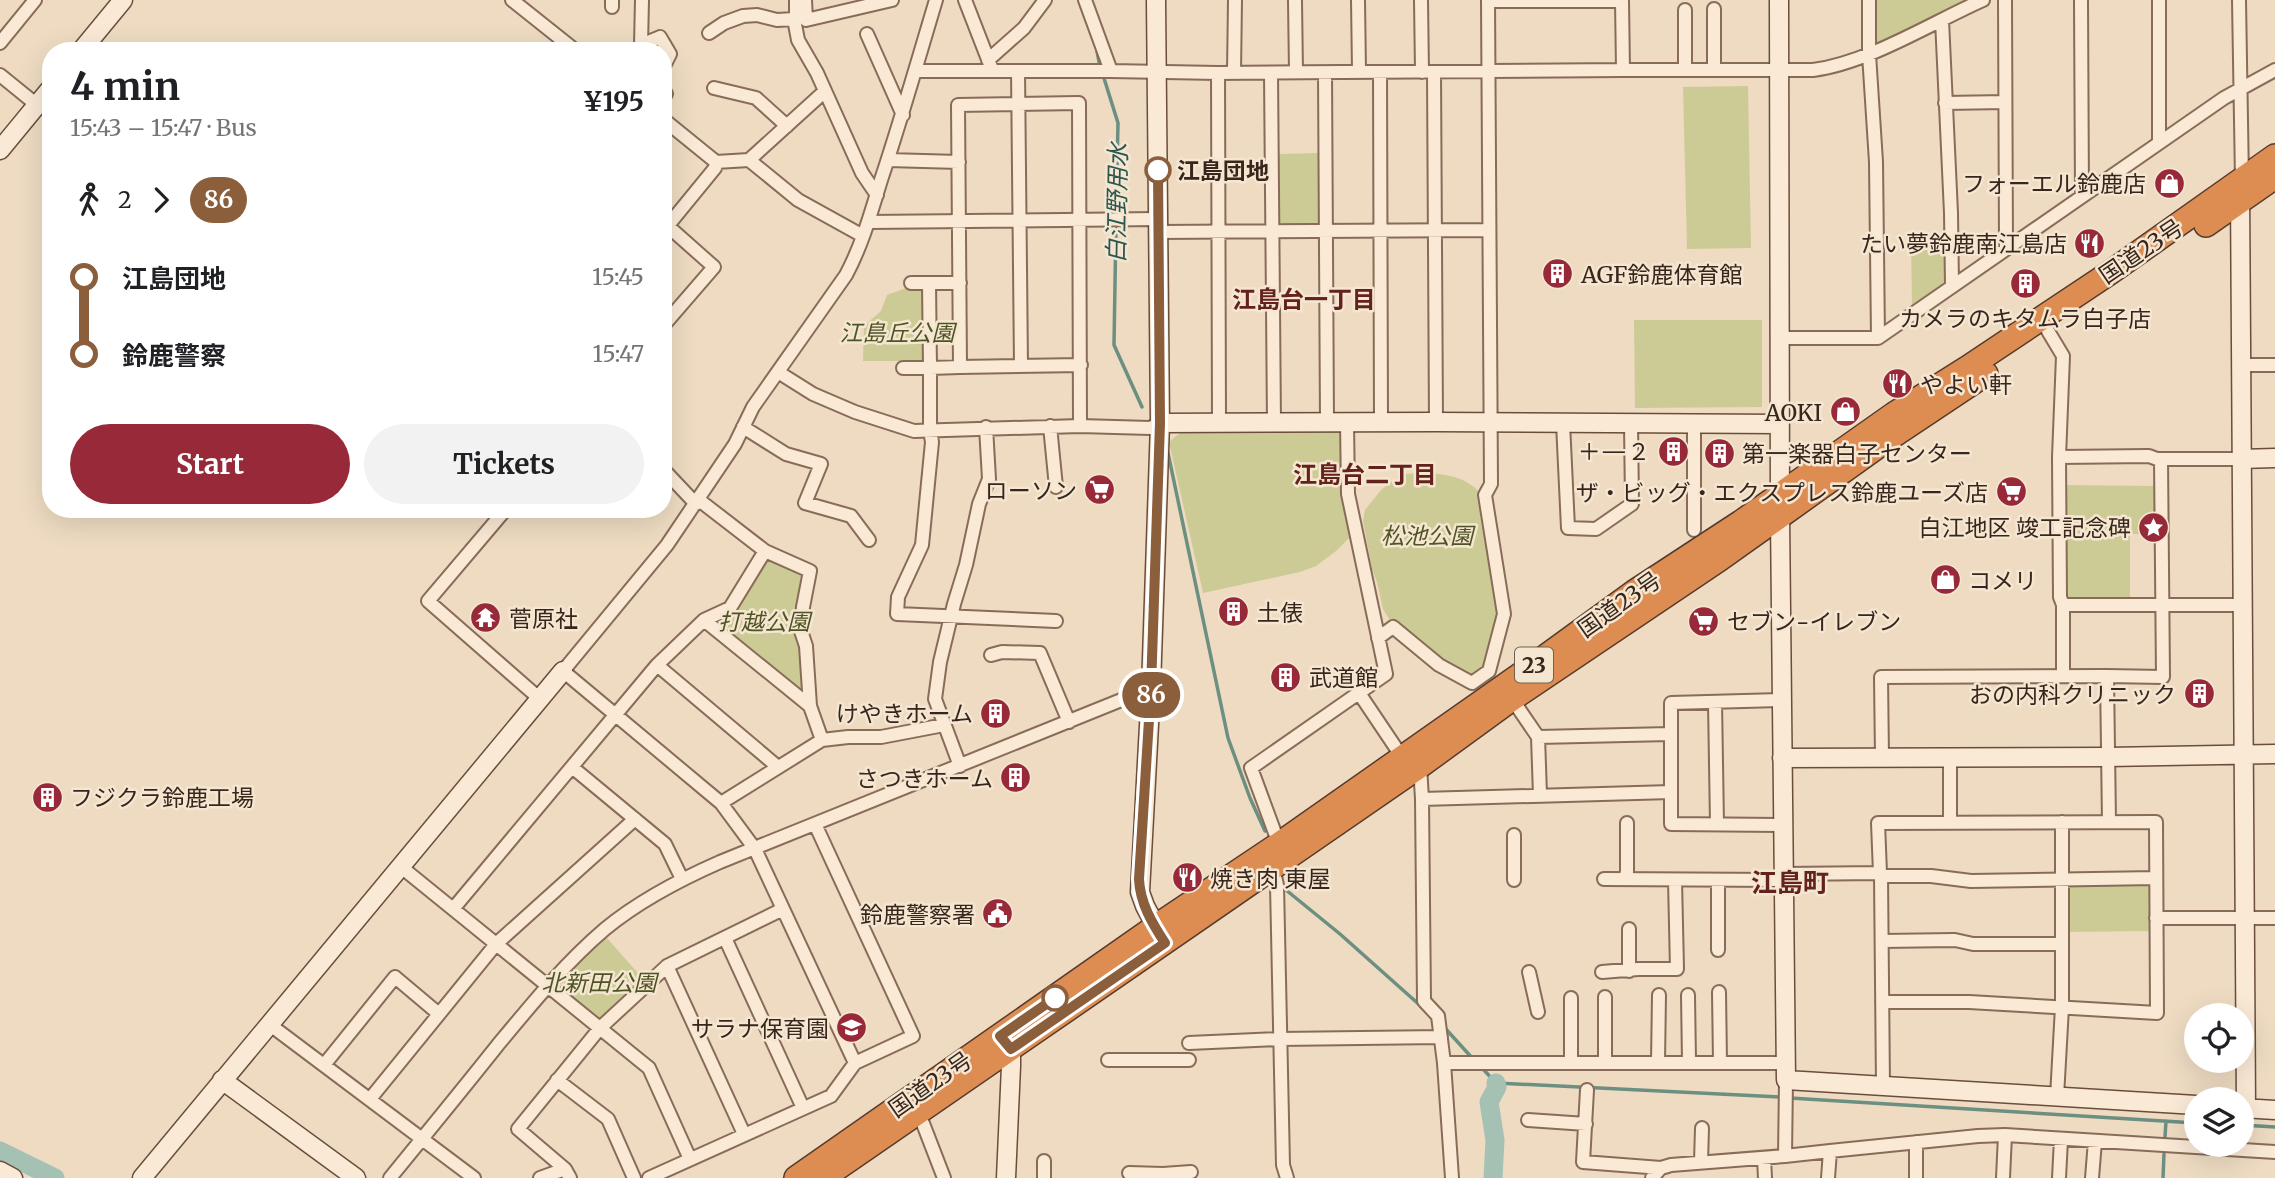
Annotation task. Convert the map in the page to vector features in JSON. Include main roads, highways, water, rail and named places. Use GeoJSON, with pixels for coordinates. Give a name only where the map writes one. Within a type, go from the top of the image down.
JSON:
{"type":"FeatureCollection","features":[{"type":"Feature","properties":{"kind":"highway","name":"国道23号"},"geometry":{"type":"LineString","coordinates":[[1160,935],[1273,867],[1527,670],[1634,592],[1887,440],[2048,331],[2240,191],[2275,156]]}},
{"type":"Feature","properties":{"kind":"highway","name":"国道23号"},"geometry":{"type":"LineString","coordinates":[[823,1178],[1005,1043],[1160,935],[1279,845],[1511,699],[1780,505],[1894,414],[2159,239],[2240,191],[2275,177]]}},
{"type":"Feature","properties":{"kind":"highway","name":"国道23号"},"geometry":{"type":"LineString","coordinates":[[796,1178],[1005,1043]]}},
{"type":"Feature","properties":{"kind":"waterway","name":"白江野用水"},"geometry":{"type":"LineString","coordinates":[[1097,51],[1100,67]]}},
{"type":"Feature","properties":{"kind":"waterway","name":"白江野用水"},"geometry":{"type":"LineString","coordinates":[[1103,75],[1118,123],[1116,215]]}},
{"type":"Feature","properties":{"kind":"waterway","name":"白江野用水"},"geometry":{"type":"LineString","coordinates":[[1116,223],[1114,345],[1142,407]]}},
{"type":"Feature","properties":{"kind":"waterway"},"geometry":{"type":"LineString","coordinates":[[1168,453],[1228,738],[1265,831]]}},
{"type":"Feature","properties":{"kind":"waterway"},"geometry":{"type":"LineString","coordinates":[[1286,890],[1423,1008]]}},
{"type":"Feature","properties":{"kind":"waterway"},"geometry":{"type":"LineString","coordinates":[[1444,1027],[1474,1060]]}},
{"type":"Feature","properties":{"kind":"waterway"},"geometry":{"type":"LineString","coordinates":[[1482,1068],[1496,1083],[1782,1097]]}},
{"type":"Feature","properties":{"kind":"waterway","name":"白江野用水"},"geometry":{"type":"LineString","coordinates":[[1493,1178],[1495,1140],[1489,1102],[1497,1087],[1496,1083]]}},
{"type":"Feature","properties":{"kind":"waterway"},"geometry":{"type":"LineString","coordinates":[[1790,1098],[2184,1122]]}},
{"type":"Feature","properties":{"kind":"waterway"},"geometry":{"type":"LineString","coordinates":[[2165,1137],[2166,1121]]}},
{"type":"Feature","properties":{"kind":"waterway"},"geometry":{"type":"LineString","coordinates":[[2254,1126],[2275,1127]]}},
{"type":"Feature","properties":{"kind":"waterway"},"geometry":{"type":"LineString","coordinates":[[0,1151],[55,1178]]}},
{"type":"Feature","properties":{"kind":"waterway"},"geometry":{"type":"LineString","coordinates":[[2163,1178],[2164,1154]]}},
{"type":"Feature","properties":{"kind":"place","name":"江島団地"},"geometry":{"type":"Point","coordinates":[1158,170]}},
{"type":"Feature","properties":{"kind":"place","name":"フォーエル鈴鹿店"},"geometry":{"type":"Point","coordinates":[2169,183]}},
{"type":"Feature","properties":{"kind":"place","name":"たい夢鈴鹿南江島店"},"geometry":{"type":"Point","coordinates":[2090,243]}},
{"type":"Feature","properties":{"kind":"place","name":"AGF鈴鹿体育館"},"geometry":{"type":"Point","coordinates":[1558,274]}},
{"type":"Feature","properties":{"kind":"place","name":"カメラのキタムラ白子店"},"geometry":{"type":"Point","coordinates":[2025,284]}},
{"type":"Feature","properties":{"kind":"place","name":"やよい軒"},"geometry":{"type":"Point","coordinates":[1897,384]}},
{"type":"Feature","properties":{"kind":"place","name":"AOKI"},"geometry":{"type":"Point","coordinates":[1845,412]}},
{"type":"Feature","properties":{"kind":"place","name":"＋―２"},"geometry":{"type":"Point","coordinates":[1673,451]}},
{"type":"Feature","properties":{"kind":"place","name":"第一楽器白子センター"},"geometry":{"type":"Point","coordinates":[1719,453]}},
{"type":"Feature","properties":{"kind":"place","name":"ローソン"},"geometry":{"type":"Point","coordinates":[1100,490]}},
{"type":"Feature","properties":{"kind":"place","name":"ザ・ビッグ・エクスプレス鈴鹿ユーズ店"},"geometry":{"type":"Point","coordinates":[2011,492]}},
{"type":"Feature","properties":{"kind":"place","name":"白江地区 竣工記念碑"},"geometry":{"type":"Point","coordinates":[2154,527]}},
{"type":"Feature","properties":{"kind":"place","name":"コメリ"},"geometry":{"type":"Point","coordinates":[1945,580]}},
{"type":"Feature","properties":{"kind":"place","name":"土俵"},"geometry":{"type":"Point","coordinates":[1234,612]}},
{"type":"Feature","properties":{"kind":"place","name":"菅原社"},"geometry":{"type":"Point","coordinates":[486,618]}},
{"type":"Feature","properties":{"kind":"place","name":"セブン-イレブン"},"geometry":{"type":"Point","coordinates":[1704,621]}},
{"type":"Feature","properties":{"kind":"place","name":"武道館"},"geometry":{"type":"Point","coordinates":[1286,677]}},
{"type":"Feature","properties":{"kind":"place","name":"おの内科クリニック"},"geometry":{"type":"Point","coordinates":[2199,694]}},
{"type":"Feature","properties":{"kind":"place","name":"けやきホーム"},"geometry":{"type":"Point","coordinates":[996,713]}},
{"type":"Feature","properties":{"kind":"place","name":"さつきホーム"},"geometry":{"type":"Point","coordinates":[1016,778]}},
{"type":"Feature","properties":{"kind":"place","name":"フジクラ鈴鹿工場"},"geometry":{"type":"Point","coordinates":[47,797]}},
{"type":"Feature","properties":{"kind":"place","name":"焼き肉 東屋"},"geometry":{"type":"Point","coordinates":[1187,878]}},
{"type":"Feature","properties":{"kind":"place","name":"鈴鹿警察署"},"geometry":{"type":"Point","coordinates":[998,914]}},
{"type":"Feature","properties":{"kind":"place","name":"サラナ保育園"},"geometry":{"type":"Point","coordinates":[852,1028]}},
{"type":"Feature","properties":{"kind":"district","name":"江島台一丁目"},"geometry":{"type":"Point","coordinates":[1304,299]}},
{"type":"Feature","properties":{"kind":"district","name":"江島台二丁目"},"geometry":{"type":"Point","coordinates":[1365,474]}},
{"type":"Feature","properties":{"kind":"district","name":"江島町"},"geometry":{"type":"Point","coordinates":[1790,882]}},
{"type":"Feature","properties":{"kind":"park label","name":"江島丘公園"},"geometry":{"type":"Point","coordinates":[897,332]}},
{"type":"Feature","properties":{"kind":"park label","name":"松池公園"},"geometry":{"type":"Point","coordinates":[1427,535]}},
{"type":"Feature","properties":{"kind":"park label","name":"打越公園"},"geometry":{"type":"Point","coordinates":[764,621]}},
{"type":"Feature","properties":{"kind":"park label","name":"北新田公園"},"geometry":{"type":"Point","coordinates":[599,982]}}]}
